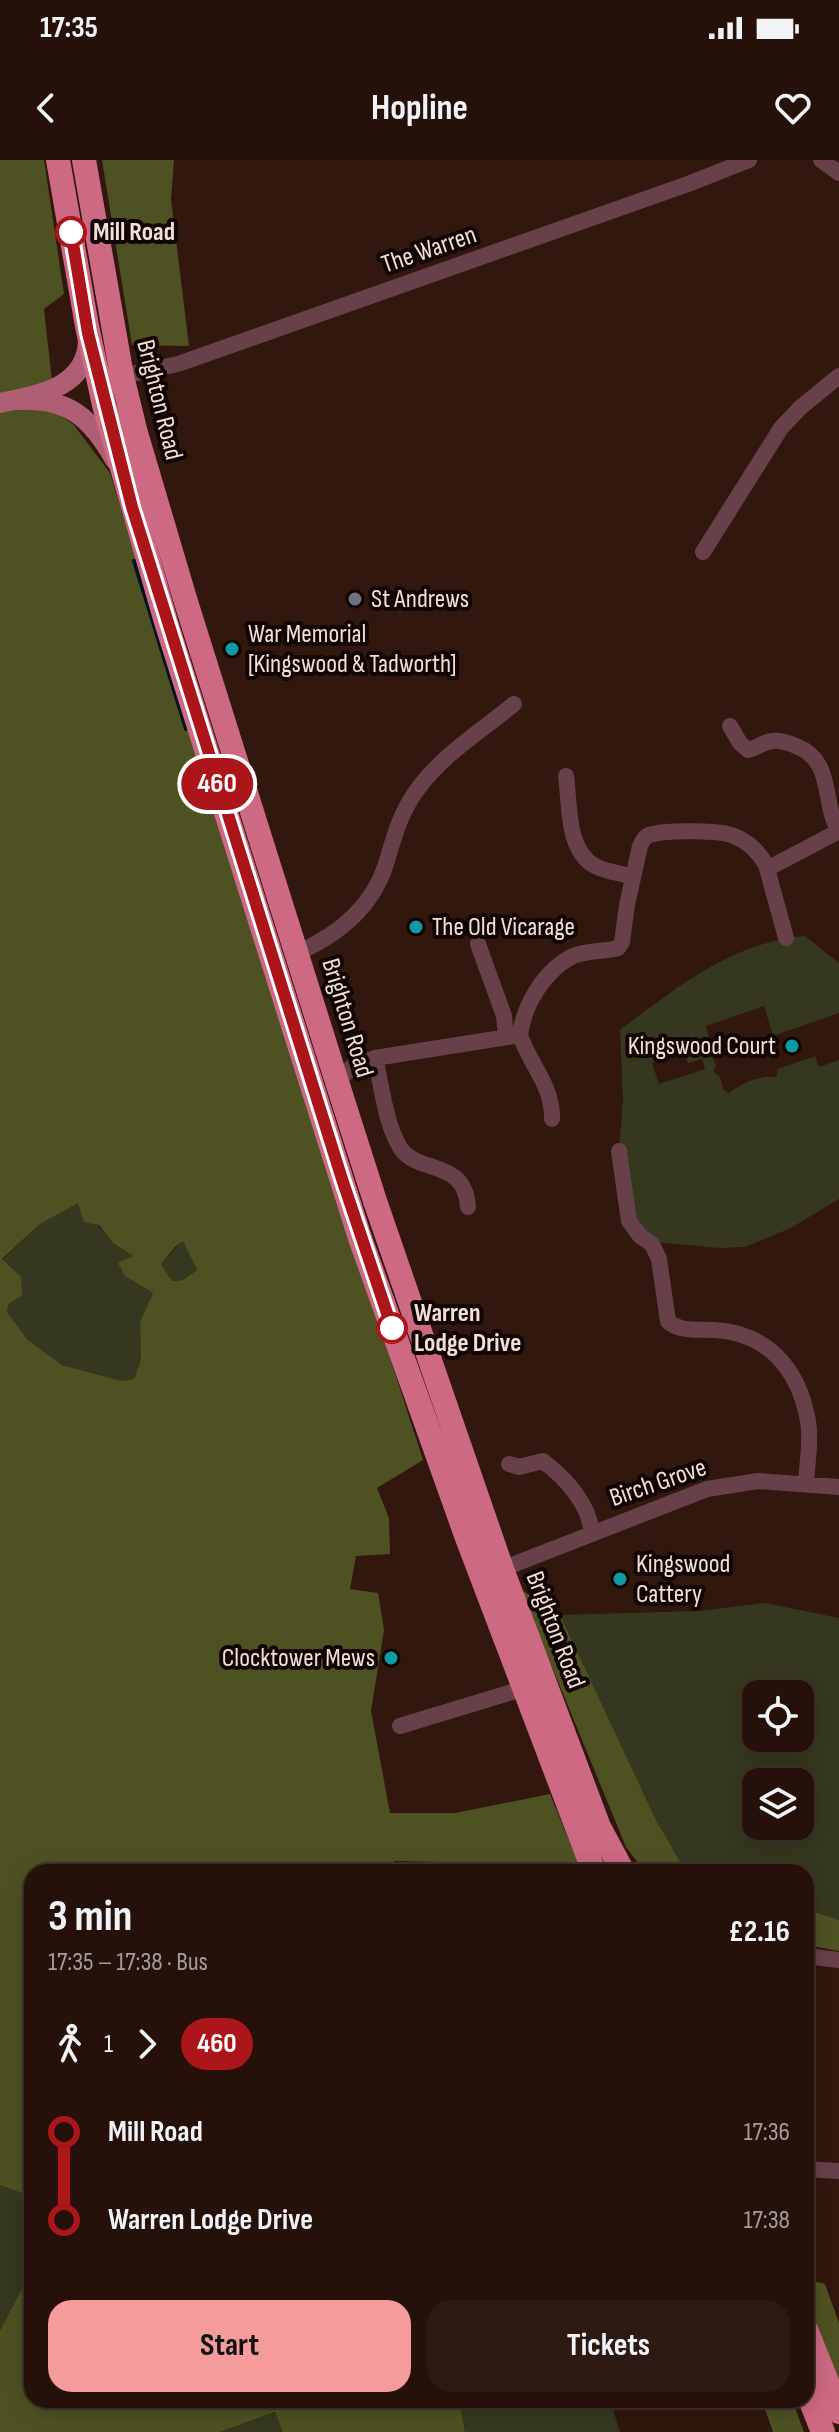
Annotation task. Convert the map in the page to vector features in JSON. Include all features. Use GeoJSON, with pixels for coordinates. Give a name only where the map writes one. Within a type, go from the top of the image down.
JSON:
{"type":"FeatureCollection","features":[{"type":"Feature","properties":{"kind":"highway","name":"Brighton Road"},"geometry":{"type":"LineString","coordinates":[[58,160],[88,333],[123,478],[171,637],[360,1238],[467,1538],[591,1864]]}},
{"type":"Feature","properties":{"kind":"highway","name":"Brighton Road"},"geometry":{"type":"LineString","coordinates":[[84,160],[122,376],[178,574],[337,1082],[502,1569],[599,1827],[619,1864]]}},
{"type":"Feature","properties":{"kind":"highway"},"geometry":{"type":"LineString","coordinates":[[814,2349],[839,2412]]}},
{"type":"Feature","properties":{"kind":"highway"},"geometry":{"type":"LineString","coordinates":[[814,2408],[823,2432]]}},
{"type":"Feature","properties":{"kind":"main road"},"geometry":{"type":"LineString","coordinates":[[8,402],[58,387],[79,372],[85,361],[88,333]]}},
{"type":"Feature","properties":{"kind":"main road"},"geometry":{"type":"LineString","coordinates":[[8,402],[54,401],[71,408],[97,432],[123,478]]}},
{"type":"Feature","properties":{"kind":"street","name":"The Warren"},"geometry":{"type":"LineString","coordinates":[[122,376],[178,364],[749,160]]}},
{"type":"Feature","properties":{"kind":"street"},"geometry":{"type":"LineString","coordinates":[[821,160],[839,173]]}},
{"type":"Feature","properties":{"kind":"street"},"geometry":{"type":"LineString","coordinates":[[703,552],[781,428],[839,376]]}},
{"type":"Feature","properties":{"kind":"street"},"geometry":{"type":"LineString","coordinates":[[297,953],[326,940],[361,908],[380,879],[401,814],[417,789],[438,765],[514,704]]}},
{"type":"Feature","properties":{"kind":"street"},"geometry":{"type":"LineString","coordinates":[[730,726],[748,750],[765,742],[780,741],[800,747],[813,756],[825,775],[832,818],[839,831],[767,869]]}},
{"type":"Feature","properties":{"kind":"street"},"geometry":{"type":"LineString","coordinates":[[566,776],[573,833],[581,853],[597,867],[633,877]]}},
{"type":"Feature","properties":{"kind":"street"},"geometry":{"type":"LineString","coordinates":[[337,1082],[353,1066],[375,1058],[513,1036],[539,987],[564,963],[582,953],[618,948],[622,942],[642,841],[653,833],[729,834],[755,849],[767,869],[786,938]]}},
{"type":"Feature","properties":{"kind":"street"},"geometry":{"type":"LineString","coordinates":[[478,944],[513,1036],[525,1049],[547,1086],[552,1119]]}},
{"type":"Feature","properties":{"kind":"street"},"geometry":{"type":"LineString","coordinates":[[375,1058],[399,1145],[409,1156],[440,1168],[457,1180],[467,1197],[468,1207]]}},
{"type":"Feature","properties":{"kind":"street"},"geometry":{"type":"LineString","coordinates":[[619,1151],[629,1221],[640,1236],[652,1244],[659,1259],[668,1321],[676,1328],[730,1331],[749,1337],[774,1352],[794,1376],[808,1418],[806,1484]]}},
{"type":"Feature","properties":{"kind":"street"},"geometry":{"type":"LineString","coordinates":[[509,1464],[519,1467],[543,1461],[565,1478],[590,1520],[592,1532]]}},
{"type":"Feature","properties":{"kind":"street","name":"Birch Grove"},"geometry":{"type":"LineString","coordinates":[[502,1569],[707,1489],[758,1481],[839,1487]]}},
{"type":"Feature","properties":{"kind":"street"},"geometry":{"type":"LineString","coordinates":[[400,1726],[525,1688]]}},
{"type":"Feature","properties":{"kind":"street"},"geometry":{"type":"LineString","coordinates":[[814,1957],[839,1960]]}},
{"type":"Feature","properties":{"kind":"street"},"geometry":{"type":"LineString","coordinates":[[814,2169],[839,2171]]}},
{"type":"Feature","properties":{"kind":"green space"},"geometry":{"type":"Polygon","coordinates":[[[0,160],[44,160],[64,294],[44,309],[52,381],[0,403],[0,160]]]}},
{"type":"Feature","properties":{"kind":"green space"},"geometry":{"type":"Polygon","coordinates":[[[102,160],[174,160],[171,199],[189,346],[132,345],[102,160]]]}},
{"type":"Feature","properties":{"kind":"green space"},"geometry":{"type":"Polygon","coordinates":[[[35,399],[73,424],[110,473],[217,822],[423,1460],[377,1488],[389,1518],[390,1554],[356,1556],[350,1589],[378,1593],[384,1630],[371,1711],[390,1813],[455,1813],[550,1794],[579,1864],[394,1861],[394,1864],[24,1864],[24,2194],[0,2185],[0,406],[35,399]],[[78,1203],[40,1224],[2,1259],[21,1277],[22,1296],[9,1303],[7,1312],[28,1340],[62,1365],[122,1381],[134,1379],[141,1359],[140,1322],[153,1293],[125,1276],[118,1263],[133,1256],[113,1243],[99,1225],[84,1222],[78,1203]],[[183,1241],[161,1264],[172,1281],[183,1280],[197,1270],[183,1241]]]}},
{"type":"Feature","properties":{"kind":"green space"},"geometry":{"type":"Polygon","coordinates":[[[805,936],[839,963],[839,1013],[773,1036],[764,1006],[706,1026],[715,1057],[713,1071],[729,1093],[751,1080],[776,1077],[778,1069],[815,1056],[819,1067],[839,1060],[839,1199],[791,1228],[745,1247],[719,1248],[654,1242],[640,1236],[619,1151],[623,1100],[620,1030],[706,970],[753,947],[805,936]],[[684,1052],[652,1063],[659,1084],[705,1069],[702,1059],[688,1063],[684,1052]]]}},
{"type":"Feature","properties":{"kind":"green space"},"geometry":{"type":"Polygon","coordinates":[[[78,1202],[113,1243],[134,1257],[125,1276],[153,1293],[140,1322],[141,1359],[134,1379],[122,1381],[62,1365],[28,1340],[7,1312],[9,1303],[2,1260],[40,1224],[78,1202]]]}},
{"type":"Feature","properties":{"kind":"green space"},"geometry":{"type":"Polygon","coordinates":[[[183,1240],[197,1270],[183,1280],[172,1281],[161,1264],[183,1240]]]}},
{"type":"Feature","properties":{"kind":"green space"},"geometry":{"type":"Polygon","coordinates":[[[520,1589],[560,1615],[656,1820],[682,1864],[639,1864],[626,1847],[520,1589]]]}},
{"type":"Feature","properties":{"kind":"green space"},"geometry":{"type":"Polygon","coordinates":[[[765,1603],[839,1618],[839,1920],[814,1912],[814,1864],[682,1864],[656,1820],[560,1615],[699,1611],[765,1603]]]}},
{"type":"Feature","properties":{"kind":"green space"},"geometry":{"type":"Polygon","coordinates":[[[814,1912],[839,1920],[839,1951],[814,1946],[814,1912]]]}},
{"type":"Feature","properties":{"kind":"green space"},"geometry":{"type":"Polygon","coordinates":[[[0,2185],[24,2194],[24,2288],[0,2335],[0,2185]]]}},
{"type":"Feature","properties":{"kind":"green space"},"geometry":{"type":"Polygon","coordinates":[[[814,2281],[825,2284],[839,2323],[839,2382],[814,2315],[814,2281]]]}},
{"type":"Feature","properties":{"kind":"green space"},"geometry":{"type":"Polygon","coordinates":[[[24,2285],[24,2408],[460,2408],[465,2432],[283,2432],[275,2412],[220,2432],[0,2432],[0,2331],[24,2285]]]}},
{"type":"Feature","properties":{"kind":"green space"},"geometry":{"type":"Polygon","coordinates":[[[460,2408],[612,2408],[620,2432],[465,2432],[460,2408]]]}},
{"type":"Feature","properties":{"kind":"green space"},"geometry":{"type":"Polygon","coordinates":[[[765,2408],[795,2408],[804,2432],[773,2432],[765,2408]]]}},
{"type":"Feature","properties":{"kind":"green space"},"geometry":{"type":"Polygon","coordinates":[[[276,2412],[283,2432],[220,2432],[276,2412]]]}},
{"type":"Feature","properties":{"kind":"waterway"},"geometry":{"type":"LineString","coordinates":[[134,561],[186,729]]}},
{"type":"Feature","properties":{"kind":"bus line","name":"460"},"geometry":{"type":"LineString","coordinates":[[71,232],[88,333],[132,507],[360,1238],[392,1328]]}},
{"type":"Feature","properties":{"kind":"place","name":"Mill Road"},"geometry":{"type":"Point","coordinates":[71,232]}},
{"type":"Feature","properties":{"kind":"place","name":"St Andrews"},"geometry":{"type":"Point","coordinates":[355,599]}},
{"type":"Feature","properties":{"kind":"place","name":"War Memorial [Kingswood & Tadworth]"},"geometry":{"type":"Point","coordinates":[232,649]}},
{"type":"Feature","properties":{"kind":"place","name":"The Old Vicarage"},"geometry":{"type":"Point","coordinates":[416,927]}},
{"type":"Feature","properties":{"kind":"place","name":"Kingswood Court"},"geometry":{"type":"Point","coordinates":[792,1046]}},
{"type":"Feature","properties":{"kind":"place","name":"Warren Lodge Drive"},"geometry":{"type":"Point","coordinates":[392,1328]}},
{"type":"Feature","properties":{"kind":"place","name":"Kingswood Cattery"},"geometry":{"type":"Point","coordinates":[620,1579]}},
{"type":"Feature","properties":{"kind":"place","name":"Clocktower Mews"},"geometry":{"type":"Point","coordinates":[391,1658]}}]}
